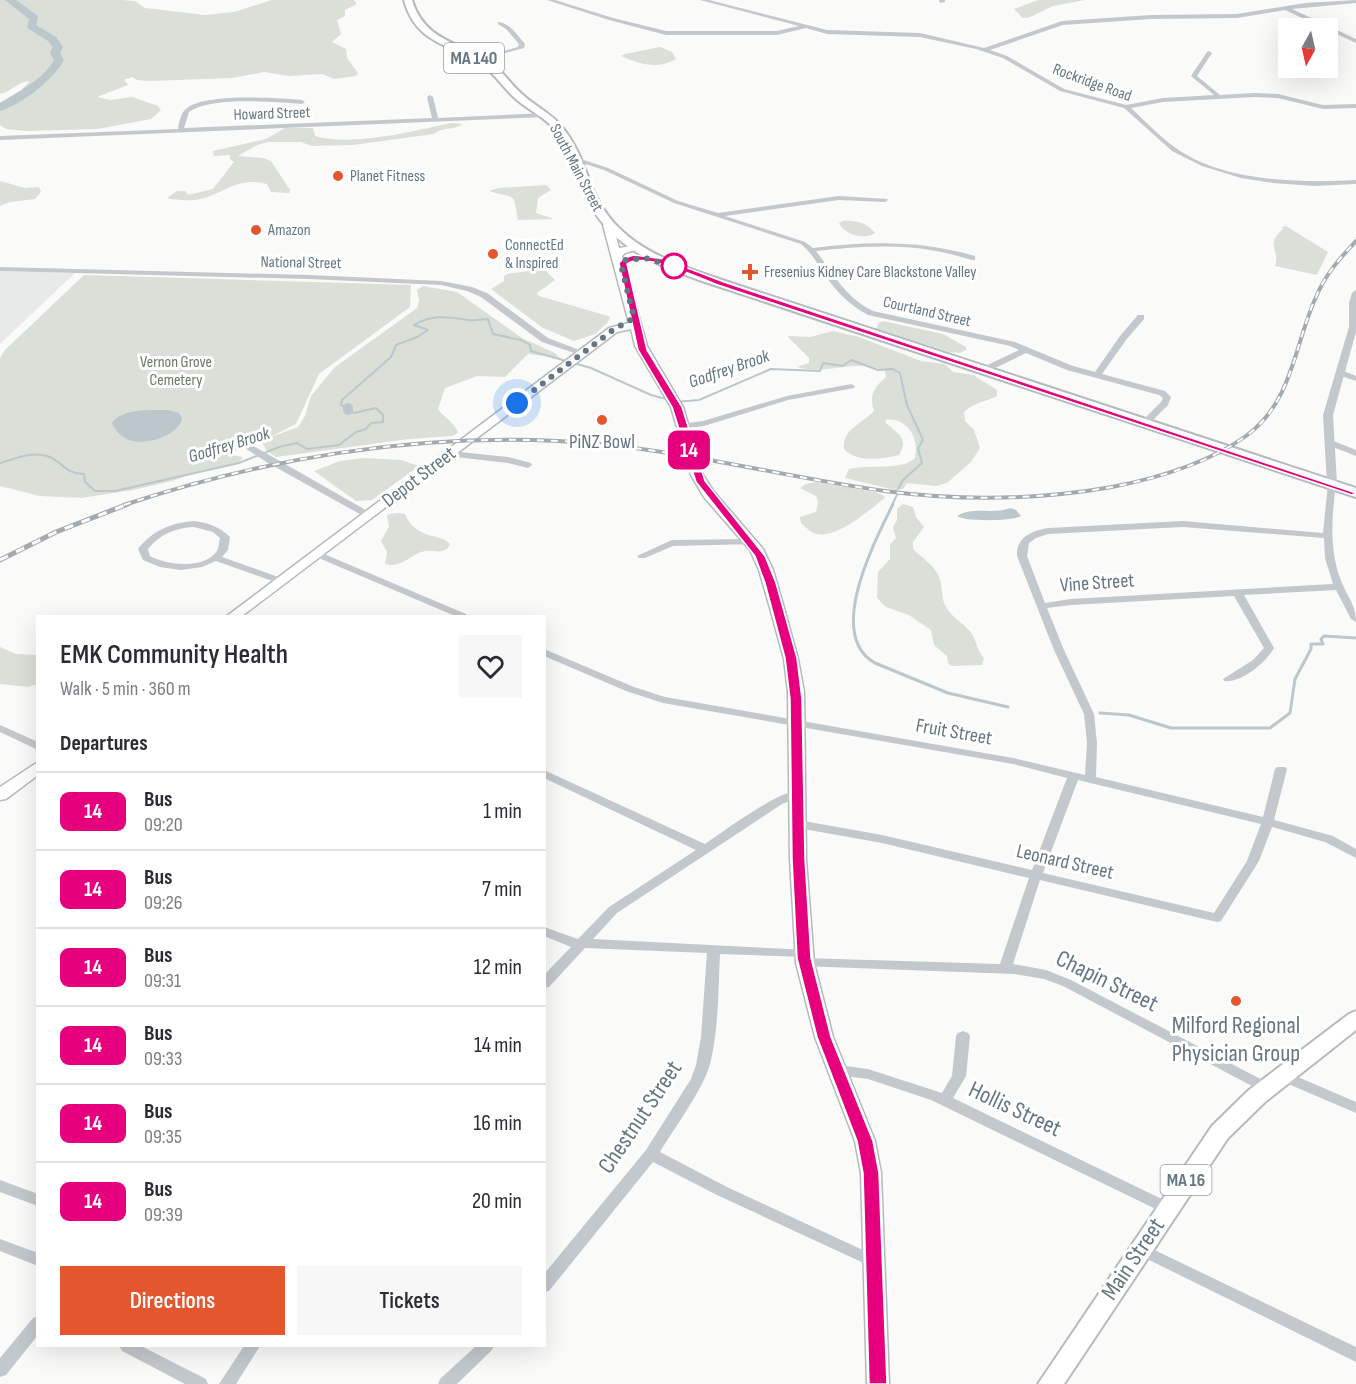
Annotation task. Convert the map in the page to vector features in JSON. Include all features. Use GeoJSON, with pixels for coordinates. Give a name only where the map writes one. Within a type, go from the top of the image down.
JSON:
{"type":"FeatureCollection","features":[{"type":"Feature","properties":{"kind":"main road","name":"South Main Street"},"geometry":{"type":"LineString","coordinates":[[408,0],[414,16],[433,38],[478,60],[502,76],[520,98],[546,115],[556,125],[608,225],[637,248]]}},
{"type":"Feature","properties":{"kind":"main road"},"geometry":{"type":"LineString","coordinates":[[608,225],[622,262],[643,352],[674,402],[700,482],[751,542],[766,570],[790,653],[796,692],[797,794],[804,958],[824,1037],[865,1141],[871,1173],[878,1384]]}},
{"type":"Feature","properties":{"kind":"main road"},"geometry":{"type":"LineString","coordinates":[[622,262],[622,250],[637,248]]}},
{"type":"Feature","properties":{"kind":"main road","name":"MA 140"},"geometry":{"type":"LineString","coordinates":[[637,248],[662,261],[721,283],[1356,493]]}},
{"type":"Feature","properties":{"kind":"main road"},"geometry":{"type":"LineString","coordinates":[[622,262],[640,257],[662,261]]}},
{"type":"Feature","properties":{"kind":"main road","name":"Depot Street"},"geometry":{"type":"LineString","coordinates":[[235,615],[615,329],[636,325]]}},
{"type":"Feature","properties":{"kind":"main road","name":"Depot Street"},"geometry":{"type":"LineString","coordinates":[[605,337],[636,325]]}},
{"type":"Feature","properties":{"kind":"main road"},"geometry":{"type":"LineString","coordinates":[[0,795],[36,768]]}},
{"type":"Feature","properties":{"kind":"main road","name":"Main Street"},"geometry":{"type":"LineString","coordinates":[[1050,1384],[1220,1132],[1276,1082],[1356,1019]]}},
{"type":"Feature","properties":{"kind":"street"},"geometry":{"type":"LineString","coordinates":[[550,0],[666,33],[777,33],[804,26]]}},
{"type":"Feature","properties":{"kind":"street","name":"Rockridge Road"},"geometry":{"type":"LineString","coordinates":[[703,0],[804,26],[842,33],[920,35],[985,50],[1012,61],[1062,90],[1126,107],[1180,154],[1215,169],[1241,176],[1283,182],[1356,182]]}},
{"type":"Feature","properties":{"kind":"street"},"geometry":{"type":"LineString","coordinates":[[985,50],[1062,23],[1168,16],[1237,16],[1286,8],[1356,1]]}},
{"type":"Feature","properties":{"kind":"street"},"geometry":{"type":"LineString","coordinates":[[1286,8],[1356,42]]}},
{"type":"Feature","properties":{"kind":"street"},"geometry":{"type":"LineString","coordinates":[[478,60],[521,48],[522,44],[518,38],[500,23]]}},
{"type":"Feature","properties":{"kind":"street"},"geometry":{"type":"LineString","coordinates":[[1209,53],[1194,76],[1219,97]]}},
{"type":"Feature","properties":{"kind":"street"},"geometry":{"type":"LineString","coordinates":[[1126,107],[1151,101],[1267,95],[1316,106],[1356,106]]}},
{"type":"Feature","properties":{"kind":"street"},"geometry":{"type":"LineString","coordinates":[[430,98],[435,120]]}},
{"type":"Feature","properties":{"kind":"street"},"geometry":{"type":"LineString","coordinates":[[180,131],[186,112],[194,106],[241,101],[302,102]]}},
{"type":"Feature","properties":{"kind":"street","name":"Howard Street"},"geometry":{"type":"LineString","coordinates":[[0,138],[546,115]]}},
{"type":"Feature","properties":{"kind":"street","name":"Courtland Street"},"geometry":{"type":"LineString","coordinates":[[575,159],[609,171],[676,202],[805,244],[834,283],[862,309],[889,319],[1008,343],[1071,368],[1164,394],[1167,398],[1166,402],[1145,423]]}},
{"type":"Feature","properties":{"kind":"street"},"geometry":{"type":"LineString","coordinates":[[716,214],[838,198],[885,200]]}},
{"type":"Feature","properties":{"kind":"street"},"geometry":{"type":"LineString","coordinates":[[811,250],[889,243],[932,248],[972,258]]}},
{"type":"Feature","properties":{"kind":"street","name":"National Street"},"geometry":{"type":"LineString","coordinates":[[0,269],[309,277],[441,283],[469,289],[484,296],[544,340],[575,359]]}},
{"type":"Feature","properties":{"kind":"street"},"geometry":{"type":"LineString","coordinates":[[1355,616],[1339,587],[1330,559],[1332,484],[1328,416],[1353,325],[1353,301],[1356,292]]}},
{"type":"Feature","properties":{"kind":"street"},"geometry":{"type":"LineString","coordinates":[[1097,375],[1128,331],[1141,317]]}},
{"type":"Feature","properties":{"kind":"street"},"geometry":{"type":"LineString","coordinates":[[984,370],[1027,349]]}},
{"type":"Feature","properties":{"kind":"street"},"geometry":{"type":"LineString","coordinates":[[1341,373],[1356,379]]}},
{"type":"Feature","properties":{"kind":"street"},"geometry":{"type":"LineString","coordinates":[[683,426],[700,424],[787,398],[851,386]]}},
{"type":"Feature","properties":{"kind":"street"},"geometry":{"type":"LineString","coordinates":[[243,443],[260,455],[368,515]]}},
{"type":"Feature","properties":{"kind":"street"},"geometry":{"type":"LineString","coordinates":[[1331,443],[1356,453]]}},
{"type":"Feature","properties":{"kind":"street"},"geometry":{"type":"LineString","coordinates":[[450,454],[508,460],[528,465]]}},
{"type":"Feature","properties":{"kind":"street"},"geometry":{"type":"LineString","coordinates":[[1042,606],[1022,554],[1022,547],[1026,540],[1035,534],[1048,531],[1177,524],[1329,536]]}},
{"type":"Feature","properties":{"kind":"street"},"geometry":{"type":"LineString","coordinates":[[216,558],[223,549],[225,537],[214,528],[201,526],[168,528],[151,538],[143,549],[146,558],[155,564],[169,567],[194,567],[216,558],[281,580]]}},
{"type":"Feature","properties":{"kind":"street"},"geometry":{"type":"LineString","coordinates":[[642,556],[672,543],[751,542]]}},
{"type":"Feature","properties":{"kind":"street"},"geometry":{"type":"LineString","coordinates":[[317,554],[460,615]]}},
{"type":"Feature","properties":{"kind":"street","name":"Vine Street"},"geometry":{"type":"LineString","coordinates":[[1090,779],[1090,718],[1042,606],[1339,587]]}},
{"type":"Feature","properties":{"kind":"street"},"geometry":{"type":"LineString","coordinates":[[1228,679],[1250,667],[1269,648],[1237,592]]}},
{"type":"Feature","properties":{"kind":"street","name":"Fruit Street"},"geometry":{"type":"LineString","coordinates":[[546,653],[630,689],[658,698],[986,756],[1090,779],[1323,837],[1356,854]]}},
{"type":"Feature","properties":{"kind":"street"},"geometry":{"type":"LineString","coordinates":[[0,728],[36,746]]}},
{"type":"Feature","properties":{"kind":"street"},"geometry":{"type":"LineString","coordinates":[[1268,822],[1281,769]]}},
{"type":"Feature","properties":{"kind":"street"},"geometry":{"type":"LineString","coordinates":[[546,774],[705,849]]}},
{"type":"Feature","properties":{"kind":"street"},"geometry":{"type":"LineString","coordinates":[[1005,969],[1036,874],[1074,776]]}},
{"type":"Feature","properties":{"kind":"street"},"geometry":{"type":"LineString","coordinates":[[546,982],[613,910],[781,799],[797,794]]}},
{"type":"Feature","properties":{"kind":"street","name":"Leonard Street"},"geometry":{"type":"LineString","coordinates":[[798,824],[882,839],[1217,918],[1250,868],[1268,822]]}},
{"type":"Feature","properties":{"kind":"street"},"geometry":{"type":"LineString","coordinates":[[546,932],[580,945]]}},
{"type":"Feature","properties":{"kind":"street","name":"Chapin Street"},"geometry":{"type":"LineString","coordinates":[[580,945],[714,949],[804,958],[1035,972],[1062,980],[1276,1082],[1356,1108]]}},
{"type":"Feature","properties":{"kind":"street","name":"Chestnut Street"},"geometry":{"type":"LineString","coordinates":[[546,1284],[651,1154],[697,1080],[703,1065],[708,1037],[714,949]]}},
{"type":"Feature","properties":{"kind":"street"},"geometry":{"type":"LineString","coordinates":[[945,1100],[959,1076],[963,1036]]}},
{"type":"Feature","properties":{"kind":"street","name":"Hollis Street"},"geometry":{"type":"LineString","coordinates":[[838,1070],[868,1074],[898,1082],[945,1100],[1167,1208]]}},
{"type":"Feature","properties":{"kind":"street"},"geometry":{"type":"LineString","coordinates":[[651,1154],[722,1191],[875,1262]]}},
{"type":"Feature","properties":{"kind":"street"},"geometry":{"type":"LineString","coordinates":[[0,1186],[36,1199]]}},
{"type":"Feature","properties":{"kind":"street"},"geometry":{"type":"LineString","coordinates":[[0,1245],[36,1259]]}},
{"type":"Feature","properties":{"kind":"street"},"geometry":{"type":"LineString","coordinates":[[1140,1249],[1356,1355]]}},
{"type":"Feature","properties":{"kind":"street"},"geometry":{"type":"LineString","coordinates":[[0,1370],[36,1325]]}},
{"type":"Feature","properties":{"kind":"street"},"geometry":{"type":"LineString","coordinates":[[129,1347],[200,1384]]}},
{"type":"Feature","properties":{"kind":"street"},"geometry":{"type":"LineString","coordinates":[[227,1384],[251,1347]]}},
{"type":"Feature","properties":{"kind":"street"},"geometry":{"type":"LineString","coordinates":[[446,1384],[485,1347]]}},
{"type":"Feature","properties":{"kind":"shaded area"},"geometry":{"type":"Polygon","coordinates":[[[0,271],[75,273],[0,344],[0,271]]]}},
{"type":"Feature","properties":{"kind":"shaded area"},"geometry":{"type":"Polygon","coordinates":[[[168,410],[179,413],[182,418],[180,424],[175,430],[160,438],[144,442],[136,442],[123,437],[112,423],[130,412],[168,410]]]}},
{"type":"Feature","properties":{"kind":"shaded area"},"geometry":{"type":"Polygon","coordinates":[[[1010,508],[1016,510],[1021,516],[989,520],[957,516],[963,513],[1010,508]]]}},
{"type":"Feature","properties":{"kind":"green space"},"geometry":{"type":"Polygon","coordinates":[[[0,0],[122,0],[135,1],[145,8],[205,15],[234,12],[272,0],[354,0],[357,4],[345,10],[345,16],[337,20],[341,34],[332,42],[346,49],[347,58],[358,73],[356,76],[334,79],[322,74],[289,76],[264,72],[232,78],[149,81],[132,77],[124,80],[128,85],[97,97],[110,100],[132,97],[158,106],[161,110],[151,119],[97,129],[27,131],[6,129],[0,125],[0,105],[23,92],[22,89],[30,81],[23,82],[0,94],[0,0]]]}},
{"type":"Feature","properties":{"kind":"green space"},"geometry":{"type":"Polygon","coordinates":[[[1038,0],[1085,0],[1053,6],[1028,18],[1023,18],[1014,9],[1038,0]]]}},
{"type":"Feature","properties":{"kind":"green space"},"geometry":{"type":"Polygon","coordinates":[[[660,47],[672,52],[676,59],[662,64],[648,65],[621,56],[625,54],[660,47]]]}},
{"type":"Feature","properties":{"kind":"green space"},"geometry":{"type":"Polygon","coordinates":[[[451,123],[463,124],[434,134],[353,145],[312,146],[301,142],[268,142],[257,145],[238,156],[271,161],[290,190],[289,193],[271,192],[267,184],[254,182],[233,186],[205,198],[181,200],[167,198],[177,191],[185,191],[188,195],[213,189],[234,162],[230,159],[230,155],[214,156],[213,151],[266,139],[285,128],[313,128],[315,136],[346,140],[383,137],[451,123]]]}},
{"type":"Feature","properties":{"kind":"green space"},"geometry":{"type":"Polygon","coordinates":[[[0,181],[25,188],[39,187],[41,192],[35,199],[10,202],[0,206],[0,181]]]}},
{"type":"Feature","properties":{"kind":"green space"},"geometry":{"type":"Polygon","coordinates":[[[546,185],[551,190],[538,198],[536,213],[554,219],[518,220],[515,203],[511,197],[489,191],[499,188],[546,185]]]}},
{"type":"Feature","properties":{"kind":"green space"},"geometry":{"type":"Polygon","coordinates":[[[843,221],[861,223],[875,233],[866,236],[855,235],[842,227],[839,223],[843,221]]]}},
{"type":"Feature","properties":{"kind":"green space"},"geometry":{"type":"Polygon","coordinates":[[[1286,226],[1328,252],[1317,275],[1275,266],[1275,240],[1283,229],[1282,227],[1286,226]]]}},
{"type":"Feature","properties":{"kind":"green space"},"geometry":{"type":"Polygon","coordinates":[[[546,271],[555,280],[537,293],[539,296],[608,316],[610,317],[608,322],[595,334],[574,341],[543,328],[491,289],[504,281],[504,276],[507,274],[546,271]]]}},
{"type":"Feature","properties":{"kind":"green space","name":"Vernon Grove Cemetery"},"geometry":{"type":"Polygon","coordinates":[[[84,275],[411,285],[410,307],[319,374],[296,424],[268,438],[298,427],[305,416],[311,396],[335,367],[417,308],[419,301],[417,290],[423,286],[457,292],[522,338],[555,353],[560,358],[528,354],[505,377],[477,376],[445,388],[438,409],[457,429],[458,433],[452,436],[409,439],[276,457],[267,451],[261,441],[227,454],[243,457],[239,463],[200,471],[172,481],[133,490],[81,498],[40,496],[0,486],[0,358],[5,350],[84,275]]]}},
{"type":"Feature","properties":{"kind":"green space"},"geometry":{"type":"Polygon","coordinates":[[[883,321],[943,334],[966,347],[966,350],[960,353],[949,352],[876,329],[883,321]]]}},
{"type":"Feature","properties":{"kind":"green space"},"geometry":{"type":"Polygon","coordinates":[[[833,331],[859,337],[921,361],[945,364],[953,372],[973,375],[997,390],[997,396],[976,404],[964,412],[965,421],[974,430],[980,448],[971,462],[947,483],[936,486],[907,483],[903,489],[895,490],[845,478],[849,469],[894,466],[909,462],[915,458],[916,443],[905,425],[893,420],[885,420],[903,441],[899,455],[878,459],[862,458],[844,449],[844,442],[849,432],[874,411],[872,396],[886,377],[885,371],[874,367],[808,369],[797,367],[809,363],[809,358],[789,336],[810,337],[833,331]]]}},
{"type":"Feature","properties":{"kind":"green space"},"geometry":{"type":"Polygon","coordinates":[[[364,458],[401,460],[419,466],[372,500],[356,501],[314,471],[340,461],[364,458]]]}},
{"type":"Feature","properties":{"kind":"green space"},"geometry":{"type":"Polygon","coordinates":[[[816,482],[875,492],[885,498],[844,528],[817,534],[801,523],[800,517],[816,512],[818,502],[816,496],[800,488],[816,482]]]}},
{"type":"Feature","properties":{"kind":"green space"},"geometry":{"type":"Polygon","coordinates":[[[903,504],[913,507],[916,517],[924,527],[913,542],[913,549],[936,571],[941,583],[944,604],[972,634],[984,658],[982,665],[952,666],[948,663],[947,656],[934,645],[931,630],[909,615],[886,607],[877,598],[878,572],[890,559],[890,544],[896,538],[893,527],[897,520],[897,509],[903,504]]]}},
{"type":"Feature","properties":{"kind":"green space"},"geometry":{"type":"Polygon","coordinates":[[[405,514],[409,522],[421,532],[446,541],[450,544],[448,548],[440,551],[425,551],[401,563],[385,564],[387,552],[381,541],[389,527],[387,516],[405,514]]]}},
{"type":"Feature","properties":{"kind":"green space"},"geometry":{"type":"Polygon","coordinates":[[[0,647],[16,654],[36,655],[36,684],[28,687],[0,684],[0,647]]]}},
{"type":"Feature","properties":{"kind":"waterway"},"geometry":{"type":"LineString","coordinates":[[0,108],[40,82],[53,71],[59,60],[55,53],[58,47],[52,39],[31,26],[34,18],[10,0]]}},
{"type":"Feature","properties":{"kind":"waterway","name":"Godfrey Brook"},"geometry":{"type":"LineString","coordinates":[[348,408],[341,405],[342,400],[391,357],[396,345],[428,330],[414,325],[427,319],[440,317],[488,319],[493,334],[521,340],[530,345],[531,351],[591,368],[651,395],[670,400]]}},
{"type":"Feature","properties":{"kind":"waterway","name":"Godfrey Brook"},"geometry":{"type":"LineString","coordinates":[[676,402],[699,400],[771,369],[820,371],[823,363],[843,366],[851,360],[878,370],[893,369],[900,373],[907,405],[923,440],[918,448],[922,463],[903,480],[898,489]]}},
{"type":"Feature","properties":{"kind":"waterway","name":"Godfrey Brook"},"geometry":{"type":"LineString","coordinates":[[0,463],[29,455],[47,456],[72,472],[84,474],[85,482],[95,491],[115,491],[239,463],[279,447],[297,443],[307,449],[339,445],[356,432],[366,429],[371,423],[383,422],[383,415],[376,408],[354,413],[348,410]]}},
{"type":"Feature","properties":{"kind":"waterway","name":"Godfrey Brook"},"geometry":{"type":"LineString","coordinates":[[892,505],[897,495]]}},
{"type":"Feature","properties":{"kind":"waterway","name":"Godfrey Brook"},"geometry":{"type":"LineString","coordinates":[[893,504],[866,563],[858,587],[854,610],[854,632],[861,650],[875,663],[948,693],[1008,707]]}},
{"type":"Feature","properties":{"kind":"waterway","name":"Godfrey Brook"},"geometry":{"type":"LineString","coordinates":[[1100,713],[1129,715],[1171,728],[1270,728],[1290,713],[1295,679],[1311,649],[1311,644],[1323,644],[1321,639],[1324,636],[1356,638]]}},
{"type":"Feature","properties":{"kind":"railway"},"geometry":{"type":"LineString","coordinates":[[124,505],[230,475],[338,453],[393,446],[503,440],[558,441],[640,449],[844,485],[913,494],[970,498],[1027,497],[1112,487],[1182,469],[1199,462],[1231,446],[1262,422],[1274,407],[1283,390],[1309,315],[1324,281],[1356,241]]}},
{"type":"Feature","properties":{"kind":"railway"},"geometry":{"type":"LineString","coordinates":[[0,560],[56,532],[128,504]]}},
{"type":"Feature","properties":{"kind":"bus line","name":"14"},"geometry":{"type":"LineString","coordinates":[[878,1384],[871,1173],[865,1141],[824,1037],[804,958],[798,859],[796,699],[791,658],[760,556],[747,537],[700,482],[677,407],[642,350],[622,269],[623,263],[634,257],[662,261],[721,283],[1356,493]]}},
{"type":"Feature","properties":{"kind":"place","name":"Planet Fitness"},"geometry":{"type":"Point","coordinates":[338,176]}},
{"type":"Feature","properties":{"kind":"place","name":"Amazon"},"geometry":{"type":"Point","coordinates":[256,230]}},
{"type":"Feature","properties":{"kind":"place","name":"ConnectEd & Inspired"},"geometry":{"type":"Point","coordinates":[493,254]}},
{"type":"Feature","properties":{"kind":"place","name":"Fresenius Kidney Care Blackstone Valley"},"geometry":{"type":"Point","coordinates":[750,272]}},
{"type":"Feature","properties":{"kind":"place","name":"PiNZ Bowl"},"geometry":{"type":"Point","coordinates":[602,420]}},
{"type":"Feature","properties":{"kind":"place","name":"Milford Regional Physician Group"},"geometry":{"type":"Point","coordinates":[1236,1001]}},
{"type":"Feature","properties":{"kind":"route"},"geometry":{"type":"LineString","coordinates":[[517,403],[613,330],[634,318],[622,269],[625,260],[645,258],[674,266]]}}]}
